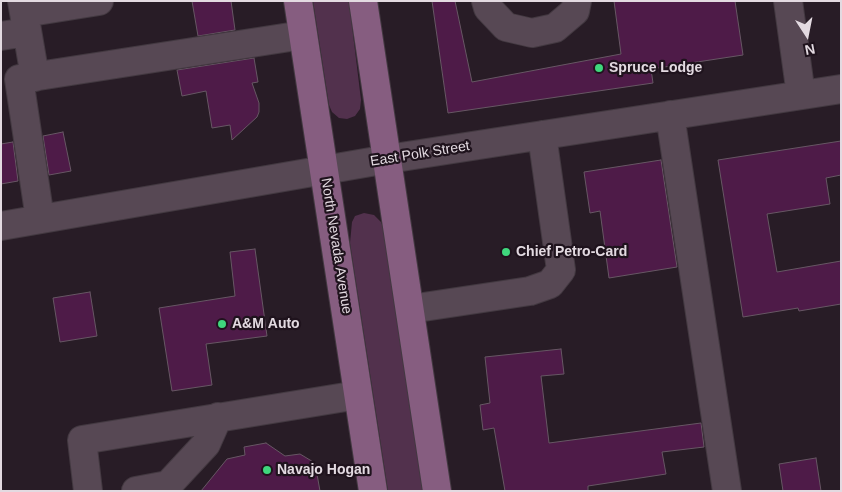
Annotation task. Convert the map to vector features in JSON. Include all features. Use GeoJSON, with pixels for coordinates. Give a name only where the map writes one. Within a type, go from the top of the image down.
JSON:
{"type":"FeatureCollection","features":[{"type":"Feature","properties":{"kind":"main road","name":"North Nevada Avenue"},"geometry":{"type":"LineString","coordinates":[[298,1],[373,491]]}},
{"type":"Feature","properties":{"kind":"main road"},"geometry":{"type":"LineString","coordinates":[[364,1],[437,491]]}},
{"type":"Feature","properties":{"kind":"street"},"geometry":{"type":"LineString","coordinates":[[35,77],[19,21],[98,1]]}},
{"type":"Feature","properties":{"kind":"street"},"geometry":{"type":"LineString","coordinates":[[486,1],[488,8],[506,28],[532,34],[554,28],[575,10],[577,1]]}},
{"type":"Feature","properties":{"kind":"street"},"geometry":{"type":"LineString","coordinates":[[788,1],[801,95]]}},
{"type":"Feature","properties":{"kind":"street"},"geometry":{"type":"LineString","coordinates":[[40,219],[19,79],[303,35]]}},
{"type":"Feature","properties":{"kind":"street","name":"East Polk Street"},"geometry":{"type":"LineString","coordinates":[[1,226],[388,159],[841,89]]}},
{"type":"Feature","properties":{"kind":"street"},"geometry":{"type":"LineString","coordinates":[[670,115],[727,491]]}},
{"type":"Feature","properties":{"kind":"street"},"geometry":{"type":"LineString","coordinates":[[410,310],[530,291],[550,284],[561,270],[542,135]]}},
{"type":"Feature","properties":{"kind":"street"},"geometry":{"type":"LineString","coordinates":[[88,491],[82,440],[358,396]]}},
{"type":"Feature","properties":{"kind":"street"},"geometry":{"type":"LineString","coordinates":[[136,491],[168,485],[206,444],[218,417]]}},
{"type":"Feature","properties":{"kind":"shaded area"},"geometry":{"type":"Polygon","coordinates":[[[313,1],[349,1],[361,100],[360,109],[355,116],[347,119],[339,118],[332,112],[329,105],[313,1]]]}},
{"type":"Feature","properties":{"kind":"shaded area"},"geometry":{"type":"Polygon","coordinates":[[[364,213],[374,215],[381,222],[385,233],[423,491],[388,491],[350,243],[352,222],[355,216],[364,213]]]}},
{"type":"Feature","properties":{"kind":"building"},"geometry":{"type":"Polygon","coordinates":[[[192,1],[231,1],[235,30],[198,36],[192,1]]]}},
{"type":"Feature","properties":{"kind":"building","name":"Spruce Lodge"},"geometry":{"type":"Polygon","coordinates":[[[432,1],[455,1],[472,82],[621,54],[614,1],[735,1],[743,55],[651,69],[653,83],[448,113],[432,1]]]}},
{"type":"Feature","properties":{"kind":"building"},"geometry":{"type":"Polygon","coordinates":[[[254,58],[258,82],[252,83],[259,103],[259,112],[257,117],[232,140],[230,125],[212,128],[206,91],[182,96],[177,70],[254,58]]]}},
{"type":"Feature","properties":{"kind":"building"},"geometry":{"type":"Polygon","coordinates":[[[63,132],[71,171],[49,175],[43,136],[63,132]]]}},
{"type":"Feature","properties":{"kind":"building"},"geometry":{"type":"Polygon","coordinates":[[[841,141],[841,175],[826,178],[830,204],[767,214],[777,272],[841,261],[841,304],[799,311],[798,308],[743,317],[718,160],[841,141]]]}},
{"type":"Feature","properties":{"kind":"building"},"geometry":{"type":"Polygon","coordinates":[[[13,142],[18,181],[1,184],[1,144],[13,142]]]}},
{"type":"Feature","properties":{"kind":"building"},"geometry":{"type":"Polygon","coordinates":[[[661,160],[677,267],[609,278],[600,211],[590,213],[584,172],[661,160]]]}},
{"type":"Feature","properties":{"kind":"building"},"geometry":{"type":"Polygon","coordinates":[[[255,249],[267,336],[206,344],[212,385],[172,391],[159,308],[235,296],[230,252],[255,249]]]}},
{"type":"Feature","properties":{"kind":"building"},"geometry":{"type":"Polygon","coordinates":[[[90,292],[97,336],[60,342],[53,298],[90,292]]]}},
{"type":"Feature","properties":{"kind":"building"},"geometry":{"type":"Polygon","coordinates":[[[561,349],[564,374],[541,376],[549,443],[701,423],[704,447],[662,452],[666,474],[588,486],[588,491],[505,491],[494,428],[483,430],[480,405],[490,403],[485,357],[561,349]]]}},
{"type":"Feature","properties":{"kind":"building","name":"Navajo Hogan"},"geometry":{"type":"Polygon","coordinates":[[[266,443],[285,456],[300,454],[315,463],[320,491],[201,491],[227,459],[245,455],[244,447],[266,443]]]}},
{"type":"Feature","properties":{"kind":"building"},"geometry":{"type":"Polygon","coordinates":[[[816,458],[821,491],[783,491],[779,464],[816,458]]]}},
{"type":"Feature","properties":{"kind":"place","name":"Spruce Lodge"},"geometry":{"type":"Point","coordinates":[599,68]}},
{"type":"Feature","properties":{"kind":"place","name":"Chief Petro-Card"},"geometry":{"type":"Point","coordinates":[506,252]}},
{"type":"Feature","properties":{"kind":"place","name":"A&M Auto"},"geometry":{"type":"Point","coordinates":[222,324]}},
{"type":"Feature","properties":{"kind":"place","name":"Navajo Hogan"},"geometry":{"type":"Point","coordinates":[267,470]}}]}
